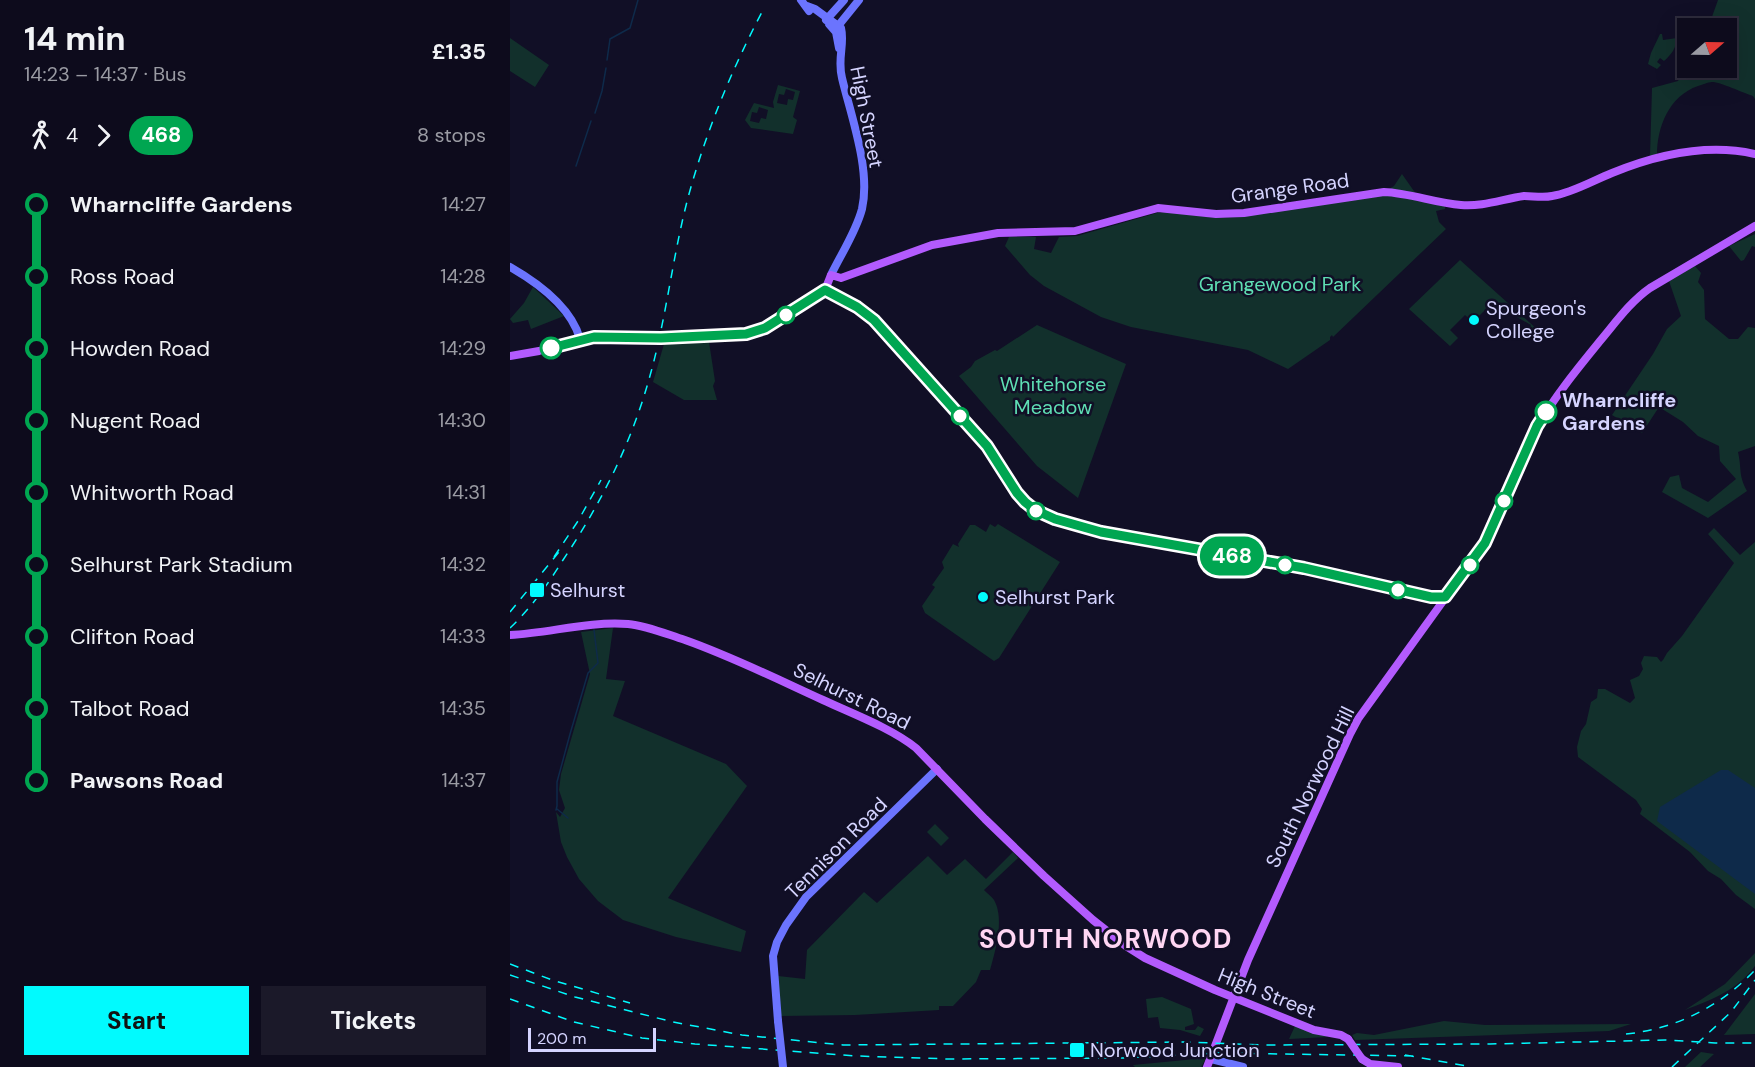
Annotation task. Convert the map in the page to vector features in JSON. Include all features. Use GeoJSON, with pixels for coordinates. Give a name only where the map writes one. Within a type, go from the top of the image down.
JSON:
{"type":"FeatureCollection","features":[{"type":"Feature","properties":{"kind":"main road"},"geometry":{"type":"LineString","coordinates":[[804,3],[809,11],[835,26],[859,0]]}},
{"type":"Feature","properties":{"kind":"main road"},"geometry":{"type":"LineString","coordinates":[[826,20],[843,1],[850,10]]}},
{"type":"Feature","properties":{"kind":"main road","name":"High Street"},"geometry":{"type":"LineString","coordinates":[[825,290],[859,216],[863,197],[860,151],[842,78],[840,50],[842,31],[835,26]]}},
{"type":"Feature","properties":{"kind":"main road","name":"Grange Road"},"geometry":{"type":"LineString","coordinates":[[831,275],[841,278],[925,247],[998,233],[1075,231],[1158,208],[1216,214],[1244,213],[1384,192],[1402,192],[1469,205],[1524,196],[1551,197],[1649,160],[1676,155],[1719,149],[1755,154]]}},
{"type":"Feature","properties":{"kind":"main road","name":"South Norwood Hill"},"geometry":{"type":"LineString","coordinates":[[1209,1063],[1232,997],[1350,734],[1358,719],[1433,612],[1485,543],[1540,421],[1575,372],[1624,312],[1650,288],[1753,229]]}},
{"type":"Feature","properties":{"kind":"main road"},"geometry":{"type":"LineString","coordinates":[[513,269],[537,284],[552,298],[570,319],[580,339]]}},
{"type":"Feature","properties":{"kind":"main road"},"geometry":{"type":"LineString","coordinates":[[510,356],[594,337],[732,336],[754,332],[825,290],[857,307],[874,320],[987,446],[1017,493],[1025,502],[1043,514],[1101,532],[1304,568],[1431,597],[1445,597]]}},
{"type":"Feature","properties":{"kind":"main road"},"geometry":{"type":"LineString","coordinates":[[1431,597],[1433,612]]}},
{"type":"Feature","properties":{"kind":"main road","name":"Selhurst Road"},"geometry":{"type":"LineString","coordinates":[[510,635],[543,633],[591,624],[626,624],[650,628],[749,665],[900,737],[916,748],[1044,876],[1113,936]]}},
{"type":"Feature","properties":{"kind":"main road","name":"Tennison Road"},"geometry":{"type":"LineString","coordinates":[[783,1067],[773,956],[777,942],[806,897],[937,769]]}},
{"type":"Feature","properties":{"kind":"main road","name":"High Street"},"geometry":{"type":"LineString","coordinates":[[1113,936],[1145,958],[1232,997],[1314,1030],[1341,1035],[1347,1039],[1362,1059],[1370,1064],[1382,1066]]}},
{"type":"Feature","properties":{"kind":"main road"},"geometry":{"type":"LineString","coordinates":[[1209,1063],[1243,1067]]}},
{"type":"Feature","properties":{"kind":"main road"},"geometry":{"type":"LineString","coordinates":[[1382,1066],[1398,1067]]}},
{"type":"Feature","properties":{"kind":"green space"},"geometry":{"type":"Polygon","coordinates":[[[1718,0],[1755,0],[1755,99],[1753,96],[1716,82],[1707,83],[1688,91],[1672,105],[1659,134],[1657,155],[1650,157],[1652,88],[1678,81],[1680,78],[1737,78],[1737,18],[1712,18],[1718,0]]]}},
{"type":"Feature","properties":{"kind":"green space"},"geometry":{"type":"Polygon","coordinates":[[[1660,34],[1663,40],[1677,38],[1675,48],[1669,56],[1664,61],[1660,58],[1657,62],[1661,65],[1657,69],[1648,64],[1660,34]]]}},
{"type":"Feature","properties":{"kind":"green space"},"geometry":{"type":"Polygon","coordinates":[[[510,38],[549,65],[535,87],[510,71],[510,38]]]}},
{"type":"Feature","properties":{"kind":"green space"},"geometry":{"type":"Polygon","coordinates":[[[778,85],[800,91],[793,117],[797,120],[793,134],[751,128],[745,120],[754,103],[774,108],[773,102],[778,85]],[[786,89],[784,95],[779,94],[777,103],[787,105],[788,99],[793,100],[795,92],[786,89]],[[759,107],[757,113],[752,112],[750,121],[759,123],[761,118],[766,119],[768,110],[759,107]]]}},
{"type":"Feature","properties":{"kind":"green space"},"geometry":{"type":"Polygon","coordinates":[[[1402,174],[1416,194],[1389,189],[1394,186],[1402,174]]]}},
{"type":"Feature","properties":{"kind":"green space","name":"Grangewood Park"},"geometry":{"type":"Polygon","coordinates":[[[1366,195],[1410,196],[1445,206],[1445,209],[1436,211],[1439,222],[1446,229],[1333,337],[1332,335],[1330,340],[1288,369],[1248,350],[1131,327],[1101,317],[1044,286],[1030,275],[1005,246],[1009,237],[1036,237],[1034,249],[1051,253],[1059,237],[1077,236],[1157,213],[1216,218],[1240,217],[1366,195]]]}},
{"type":"Feature","properties":{"kind":"green space"},"geometry":{"type":"Polygon","coordinates":[[[1755,234],[1755,247],[1752,246],[1744,260],[1741,261],[1729,246],[1755,234]]]}},
{"type":"Feature","properties":{"kind":"green space"},"geometry":{"type":"Polygon","coordinates":[[[1460,260],[1539,331],[1535,335],[1528,330],[1531,325],[1492,303],[1473,322],[1465,315],[1450,330],[1458,338],[1450,346],[1409,309],[1460,260]]]}},
{"type":"Feature","properties":{"kind":"green space"},"geometry":{"type":"Polygon","coordinates":[[[1695,266],[1701,273],[1698,282],[1704,290],[1705,319],[1729,339],[1738,339],[1748,327],[1755,328],[1755,446],[1738,452],[1741,476],[1747,491],[1708,518],[1662,492],[1670,477],[1679,475],[1682,488],[1708,502],[1736,479],[1720,461],[1719,446],[1698,436],[1683,422],[1659,407],[1642,433],[1612,415],[1667,329],[1681,316],[1669,281],[1695,266]]]}},
{"type":"Feature","properties":{"kind":"green space"},"geometry":{"type":"Polygon","coordinates":[[[533,287],[564,316],[531,329],[528,320],[513,323],[510,319],[524,303],[533,287]]]}},
{"type":"Feature","properties":{"kind":"green space","name":"Whitehorse Meadow"},"geometry":{"type":"Polygon","coordinates":[[[1037,325],[1126,364],[1078,498],[1037,466],[959,376],[975,361],[997,351],[1037,325]]]}},
{"type":"Feature","properties":{"kind":"green space"},"geometry":{"type":"Polygon","coordinates":[[[707,340],[717,400],[684,400],[653,382],[664,344],[707,340]]]}},
{"type":"Feature","properties":{"kind":"green space","name":"Selhurst Park"},"geometry":{"type":"Polygon","coordinates":[[[990,524],[995,527],[998,524],[1060,562],[999,658],[994,661],[925,613],[922,606],[935,587],[932,585],[944,568],[942,562],[953,544],[959,547],[958,544],[970,525],[975,525],[986,532],[990,524]]]}},
{"type":"Feature","properties":{"kind":"green space"},"geometry":{"type":"Polygon","coordinates":[[[1714,528],[1740,555],[1755,542],[1755,909],[1736,895],[1721,879],[1708,871],[1690,852],[1640,814],[1642,809],[1636,800],[1578,757],[1577,747],[1581,731],[1586,724],[1591,702],[1597,698],[1598,689],[1605,689],[1630,703],[1635,698],[1630,680],[1639,676],[1643,669],[1641,663],[1644,656],[1657,657],[1661,662],[1663,660],[1734,563],[1708,534],[1714,528]]]}},
{"type":"Feature","properties":{"kind":"green space"},"geometry":{"type":"Polygon","coordinates":[[[613,628],[606,679],[625,681],[613,716],[726,764],[747,786],[668,898],[746,931],[741,952],[676,937],[623,920],[598,901],[579,879],[561,842],[556,812],[560,817],[565,808],[559,790],[561,774],[590,674],[581,632],[613,628]]]}},
{"type":"Feature","properties":{"kind":"green space"},"geometry":{"type":"Polygon","coordinates":[[[935,824],[949,838],[941,846],[927,832],[935,824]]]}},
{"type":"Feature","properties":{"kind":"green space"},"geometry":{"type":"Polygon","coordinates":[[[1013,852],[1018,858],[984,890],[994,900],[999,916],[998,935],[990,970],[981,970],[976,982],[953,1006],[939,1006],[939,1010],[855,1015],[781,1016],[778,976],[805,979],[807,950],[864,892],[877,903],[928,856],[947,875],[965,859],[986,879],[1013,852]]]}},
{"type":"Feature","properties":{"kind":"green space"},"geometry":{"type":"Polygon","coordinates":[[[1755,953],[1755,966],[1741,982],[1714,998],[1685,1010],[1725,984],[1755,953]]]}},
{"type":"Feature","properties":{"kind":"green space"},"geometry":{"type":"Polygon","coordinates":[[[1755,994],[1755,1034],[1724,1035],[1755,994]]]}},
{"type":"Feature","properties":{"kind":"green space"},"geometry":{"type":"Polygon","coordinates":[[[1162,997],[1191,1009],[1194,1024],[1185,1027],[1185,1030],[1195,1030],[1198,1026],[1204,1029],[1200,1036],[1180,1030],[1160,1028],[1158,1017],[1148,1018],[1146,999],[1162,997]]]}},
{"type":"Feature","properties":{"kind":"green space"},"geometry":{"type":"Polygon","coordinates":[[[1444,1021],[1485,1025],[1631,1024],[1609,1031],[1355,1040],[1352,1035],[1357,1033],[1374,1035],[1444,1021]]]}},
{"type":"Feature","properties":{"kind":"green space"},"geometry":{"type":"Polygon","coordinates":[[[1295,1026],[1328,1037],[1289,1039],[1295,1026]]]}},
{"type":"Feature","properties":{"kind":"green space"},"geometry":{"type":"Polygon","coordinates":[[[1701,1052],[1714,1054],[1700,1067],[1685,1067],[1701,1052]]]}},
{"type":"Feature","properties":{"kind":"green space"},"geometry":{"type":"Polygon","coordinates":[[[1206,1058],[1201,1067],[1135,1067],[1133,1065],[1206,1058]]]}},
{"type":"Feature","properties":{"kind":"water"},"geometry":{"type":"Polygon","coordinates":[[[1721,770],[1728,770],[1755,788],[1755,894],[1657,821],[1660,807],[1721,770]]]}},
{"type":"Feature","properties":{"kind":"waterway"},"geometry":{"type":"LineString","coordinates":[[607,60],[610,39],[630,28],[638,0]]}},
{"type":"Feature","properties":{"kind":"waterway"},"geometry":{"type":"LineString","coordinates":[[595,113],[606,68]]}},
{"type":"Feature","properties":{"kind":"waterway"},"geometry":{"type":"LineString","coordinates":[[576,166],[591,121]]}},
{"type":"Feature","properties":{"kind":"waterway"},"geometry":{"type":"LineString","coordinates":[[556,810],[557,782],[570,734],[588,673],[598,663],[594,630]]}},
{"type":"Feature","properties":{"kind":"waterway"},"geometry":{"type":"LineString","coordinates":[[557,809],[568,818]]}},
{"type":"Feature","properties":{"kind":"railway"},"geometry":{"type":"LineString","coordinates":[[510,628],[539,596],[577,538],[591,516],[626,446],[651,372],[683,216],[696,170],[721,100],[763,10]]}},
{"type":"Feature","properties":{"kind":"railway"},"geometry":{"type":"LineString","coordinates":[[554,557],[601,480]]}},
{"type":"Feature","properties":{"kind":"railway"},"geometry":{"type":"LineString","coordinates":[[510,612],[559,552]]}},
{"type":"Feature","properties":{"kind":"railway"},"geometry":{"type":"LineString","coordinates":[[510,964],[552,980],[630,1003]]}},
{"type":"Feature","properties":{"kind":"railway"},"geometry":{"type":"LineString","coordinates":[[1626,1034],[1662,1027],[1696,1014],[1728,994],[1755,970]]}},
{"type":"Feature","properties":{"kind":"railway"},"geometry":{"type":"LineString","coordinates":[[510,975],[575,997],[673,1022],[742,1035],[843,1045],[1186,1042],[1262,1045],[1490,1044],[1665,1040],[1755,1043]]}},
{"type":"Feature","properties":{"kind":"railway"},"geometry":{"type":"LineString","coordinates":[[1672,1067],[1731,1012],[1755,980]]}},
{"type":"Feature","properties":{"kind":"railway"},"geometry":{"type":"LineString","coordinates":[[510,999],[574,1022],[642,1038],[857,1056],[949,1059],[1124,1058],[1218,1053],[1413,1056]]}},
{"type":"Feature","properties":{"kind":"railway"},"geometry":{"type":"LineString","coordinates":[[1405,1055],[1472,1067]]}},
{"type":"Feature","properties":{"kind":"bus line","name":"468"},"geometry":{"type":"LineString","coordinates":[[551,348],[594,337],[661,338],[746,334],[765,328],[825,290],[857,307],[874,320],[987,446],[1017,493],[1035,510],[1071,524],[1101,532],[1304,568],[1431,597],[1445,597],[1485,543],[1537,426],[1546,412]]}},
{"type":"Feature","properties":{"kind":"place","name":"Spurgeon's College"},"geometry":{"type":"Point","coordinates":[1474,320]}},
{"type":"Feature","properties":{"kind":"place","name":"Wharncliffe Gardens"},"geometry":{"type":"Point","coordinates":[1546,412]}},
{"type":"Feature","properties":{"kind":"place","name":"Selhurst"},"geometry":{"type":"Point","coordinates":[537,590]}},
{"type":"Feature","properties":{"kind":"place","name":"Selhurst Park"},"geometry":{"type":"Point","coordinates":[983,597]}},
{"type":"Feature","properties":{"kind":"place","name":"Norwood Junction"},"geometry":{"type":"Point","coordinates":[1077,1050]}},
{"type":"Feature","properties":{"kind":"district","name":"SOUTH NORWOOD"},"geometry":{"type":"Point","coordinates":[1106,939]}}]}
